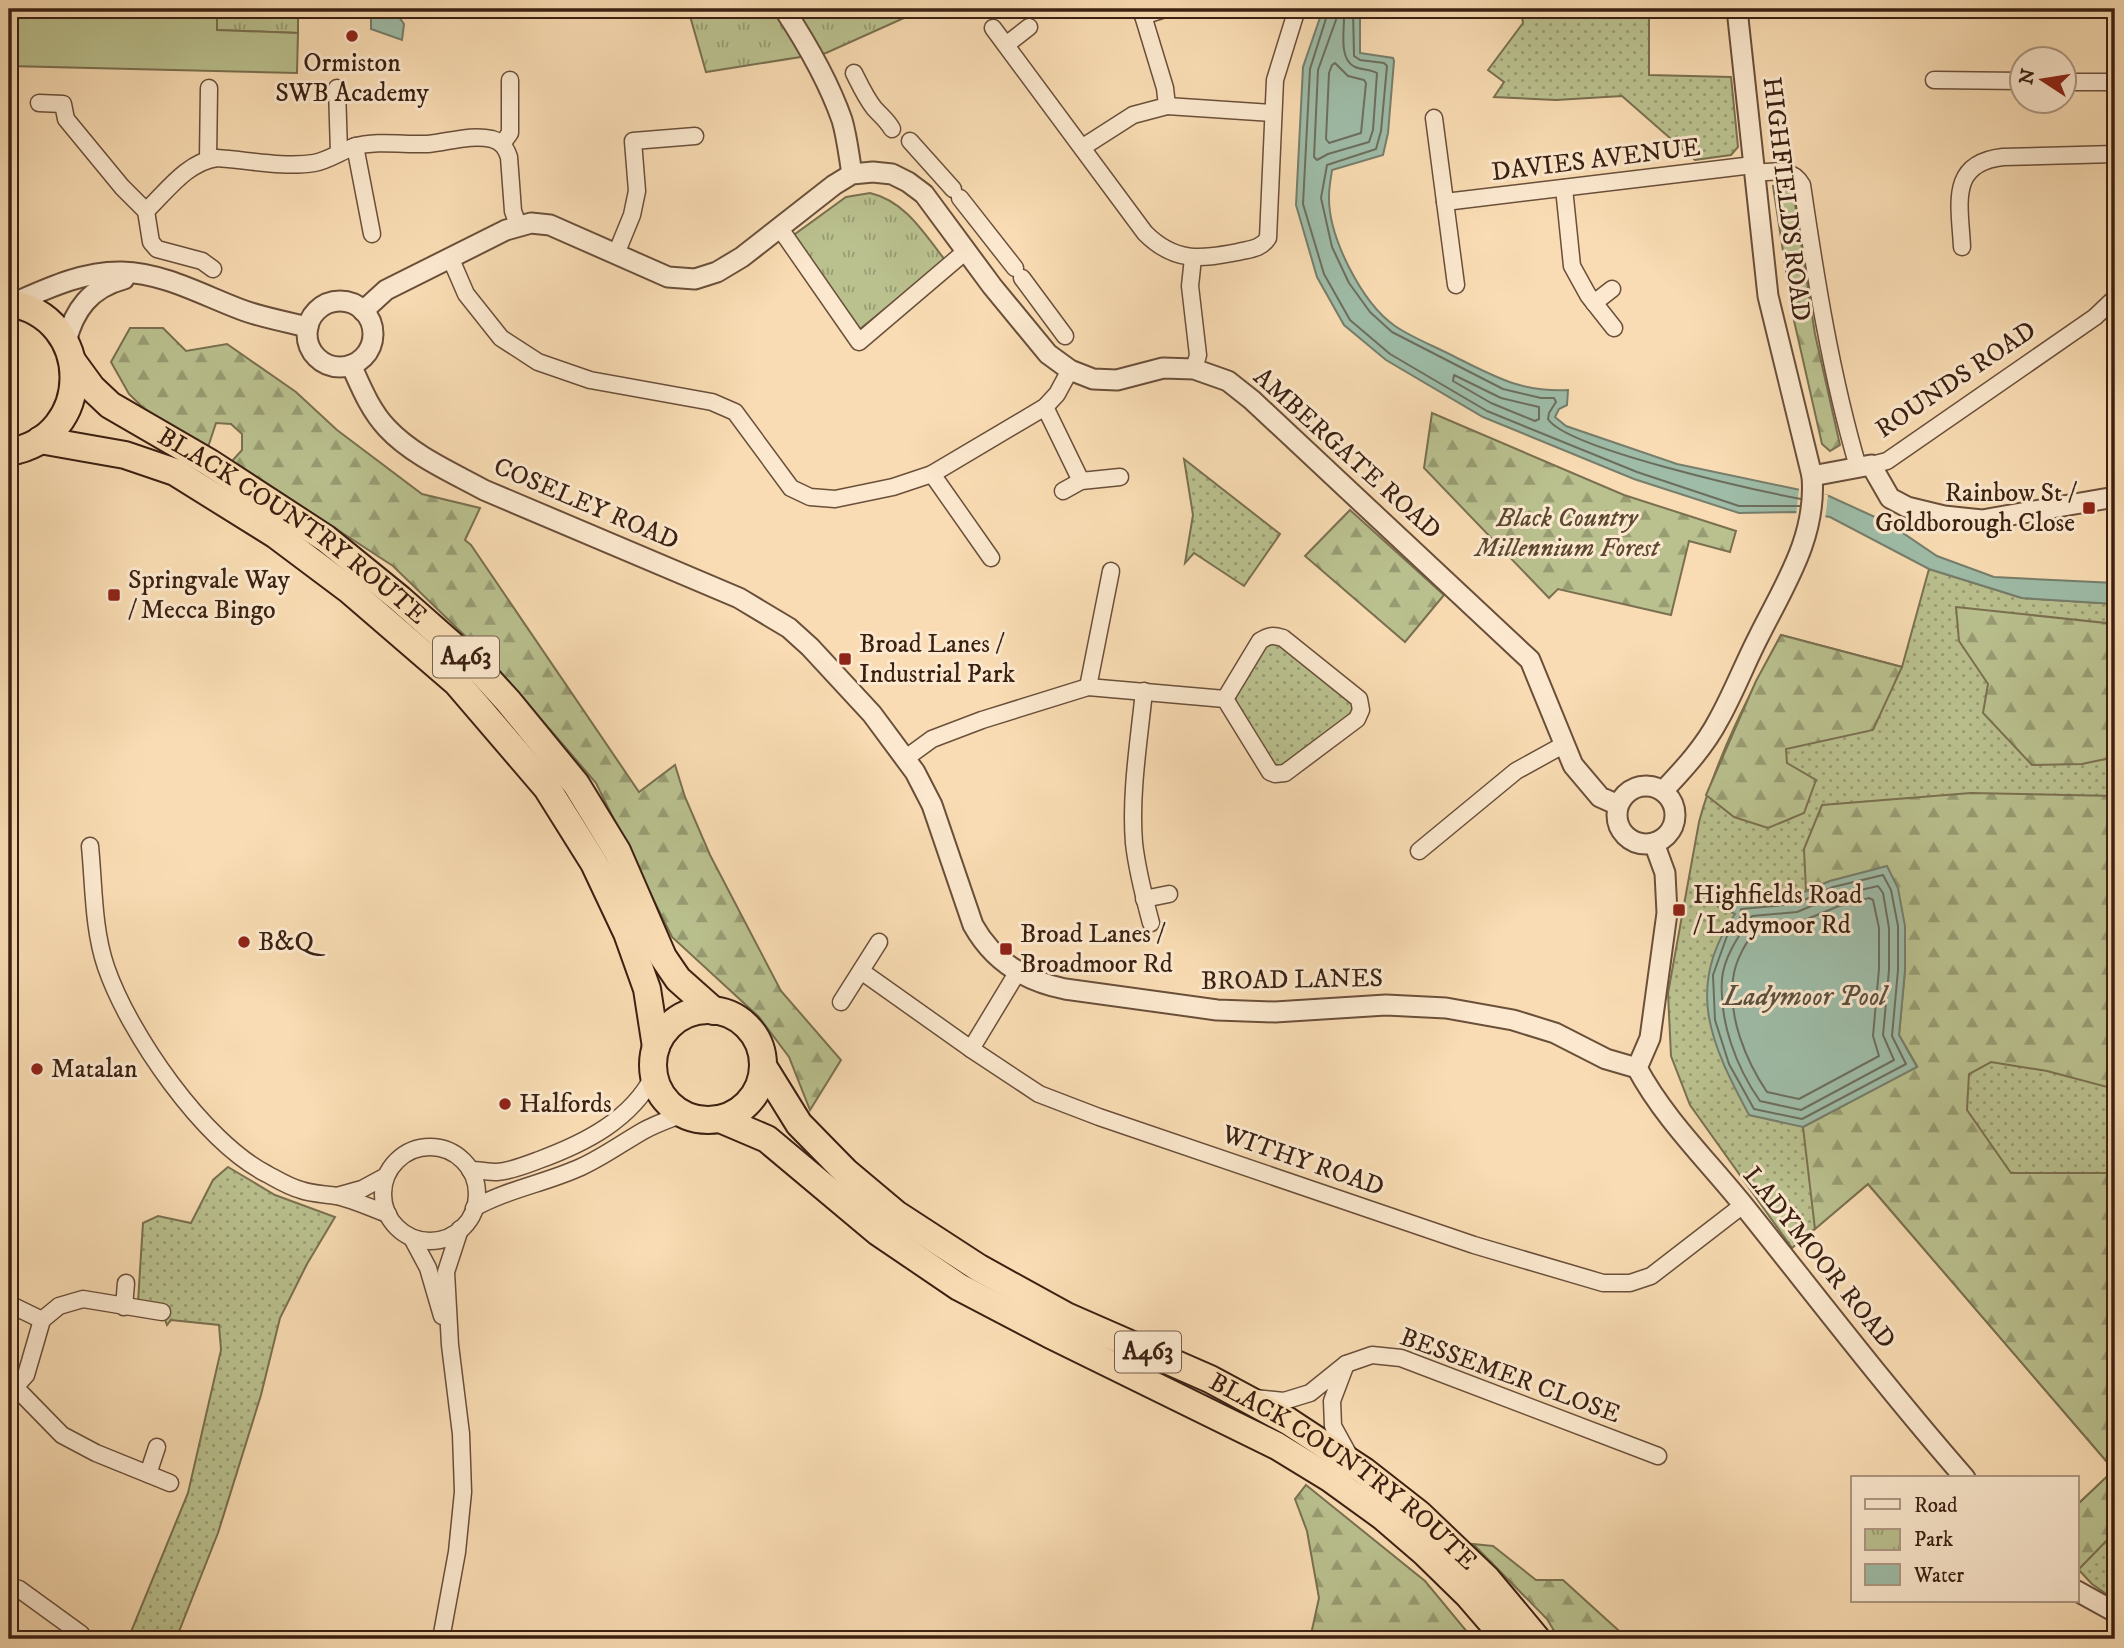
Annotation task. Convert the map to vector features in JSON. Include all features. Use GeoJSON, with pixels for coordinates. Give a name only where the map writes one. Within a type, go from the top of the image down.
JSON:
{"type":"FeatureCollection","features":[{"type":"Feature","properties":{"kind":"highway","name":"A463"},"geometry":{"type":"LineString","coordinates":[[11,303],[27,307],[46,318],[69,352]]}},
{"type":"Feature","properties":{"kind":"highway"},"geometry":{"type":"LineString","coordinates":[[9,452],[23,449],[40,440],[58,424],[69,404],[73,388],[69,352]]}},
{"type":"Feature","properties":{"kind":"highway","name":"BLACK COUNTRY ROUTE"},"geometry":{"type":"LineString","coordinates":[[69,352],[92,388],[110,405],[210,463],[325,538],[477,667],[576,784],[617,851],[663,957],[678,979],[714,1011]]}},
{"type":"Feature","properties":{"kind":"highway","name":"BLACK COUNTRY ROUTE"},"geometry":{"type":"LineString","coordinates":[[40,440],[145,460],[198,485],[276,535],[348,589],[457,683],[547,788],[594,863],[627,933],[647,989],[656,1048]]}},
{"type":"Feature","properties":{"kind":"highway","name":"A463"},"geometry":{"type":"LineString","coordinates":[[714,1011],[736,1018],[749,1028],[758,1042],[763,1066]]}},
{"type":"Feature","properties":{"kind":"highway"},"geometry":{"type":"LineString","coordinates":[[656,1048],[674,1022],[693,1012],[714,1011]]}},
{"type":"Feature","properties":{"kind":"highway","name":"A463"},"geometry":{"type":"LineString","coordinates":[[654,1075],[656,1048]]}},
{"type":"Feature","properties":{"kind":"highway"},"geometry":{"type":"LineString","coordinates":[[720,1119],[731,1115],[750,1100],[757,1089],[763,1066]]}},
{"type":"Feature","properties":{"kind":"highway","name":"BLACK COUNTRY ROUTE"},"geometry":{"type":"LineString","coordinates":[[763,1066],[799,1124],[846,1172],[896,1214],[979,1268],[1066,1317],[1210,1379],[1288,1421],[1353,1464],[1419,1514],[1487,1579],[1537,1639]]}},
{"type":"Feature","properties":{"kind":"highway"},"geometry":{"type":"LineString","coordinates":[[654,1075],[664,1097],[683,1114]]}},
{"type":"Feature","properties":{"kind":"highway","name":"A463"},"geometry":{"type":"LineString","coordinates":[[683,1114],[701,1119],[720,1119]]}},
{"type":"Feature","properties":{"kind":"highway","name":"BLACK COUNTRY ROUTE"},"geometry":{"type":"LineString","coordinates":[[720,1119],[768,1139],[878,1232],[959,1287],[1277,1446],[1331,1479],[1382,1516],[1425,1553],[1468,1595],[1506,1639]]}},
{"type":"Feature","properties":{"kind":"street"},"geometry":{"type":"LineString","coordinates":[[363,311],[386,290],[518,225],[550,225],[668,277],[695,279],[726,267],[852,174],[843,124],[832,94],[812,53],[784,9]]}},
{"type":"Feature","properties":{"kind":"street"},"geometry":{"type":"LineString","coordinates":[[1165,9],[1142,12],[1165,88],[1167,107]]}},
{"type":"Feature","properties":{"kind":"street"},"geometry":{"type":"LineString","coordinates":[[993,28],[1153,242],[1166,250],[1193,258],[1208,258],[1257,248],[1268,238],[1277,70],[1297,9]]}},
{"type":"Feature","properties":{"kind":"street","name":"HIGHFIELDS ROAD"},"geometry":{"type":"LineString","coordinates":[[1663,791],[1689,764],[1718,721],[1797,564],[1809,528],[1813,483],[1768,296],[1737,9]]}},
{"type":"Feature","properties":{"kind":"street"},"geometry":{"type":"LineString","coordinates":[[1006,45],[1029,27]]}},
{"type":"Feature","properties":{"kind":"street"},"geometry":{"type":"LineString","coordinates":[[832,94],[856,77],[876,110],[886,117],[892,129]]}},
{"type":"Feature","properties":{"kind":"street"},"geometry":{"type":"LineString","coordinates":[[502,144],[510,132],[510,80]]}},
{"type":"Feature","properties":{"kind":"street"},"geometry":{"type":"LineString","coordinates":[[1934,80],[2008,81]]}},
{"type":"Feature","properties":{"kind":"street"},"geometry":{"type":"LineString","coordinates":[[2078,82],[2115,82]]}},
{"type":"Feature","properties":{"kind":"street"},"geometry":{"type":"LineString","coordinates":[[64,87],[66,119],[145,211],[151,242],[157,249],[202,261],[213,269]]}},
{"type":"Feature","properties":{"kind":"street"},"geometry":{"type":"LineString","coordinates":[[208,159],[209,88]]}},
{"type":"Feature","properties":{"kind":"street"},"geometry":{"type":"LineString","coordinates":[[337,88],[339,153]]}},
{"type":"Feature","properties":{"kind":"street"},"geometry":{"type":"LineString","coordinates":[[39,103],[63,104]]}},
{"type":"Feature","properties":{"kind":"street"},"geometry":{"type":"LineString","coordinates":[[1083,147],[1133,115],[1167,107],[1273,113]]}},
{"type":"Feature","properties":{"kind":"street"},"geometry":{"type":"LineString","coordinates":[[1434,118],[1456,285]]}},
{"type":"Feature","properties":{"kind":"street"},"geometry":{"type":"LineString","coordinates":[[616,254],[632,215],[637,191],[633,141],[695,136]]}},
{"type":"Feature","properties":{"kind":"street"},"geometry":{"type":"LineString","coordinates":[[145,211],[187,171],[208,159],[316,163],[355,146],[430,144],[454,139],[487,138],[502,144],[509,158],[513,211],[518,225]]}},
{"type":"Feature","properties":{"kind":"street"},"geometry":{"type":"LineString","coordinates":[[910,141],[980,224],[1065,337]]}},
{"type":"Feature","properties":{"kind":"street"},"geometry":{"type":"LineString","coordinates":[[355,146],[372,234]]}},
{"type":"Feature","properties":{"kind":"street"},"geometry":{"type":"LineString","coordinates":[[1962,247],[1960,189],[1969,170],[1980,162],[2003,157],[2115,154]]}},
{"type":"Feature","properties":{"kind":"street"},"geometry":{"type":"LineString","coordinates":[[911,184],[929,163]]}},
{"type":"Feature","properties":{"kind":"street","name":"DAVIES AVENUE"},"geometry":{"type":"LineString","coordinates":[[1445,202],[1754,169],[1789,173],[1802,185],[1818,292],[1840,408],[1864,466]]}},
{"type":"Feature","properties":{"kind":"street","name":"AMBERGATE ROAD"},"geometry":{"type":"LineString","coordinates":[[852,174],[892,174],[924,194],[1048,354],[1070,370],[1094,379],[1117,380],[1163,368],[1194,369],[1228,381],[1252,400],[1530,660],[1573,765],[1600,797],[1618,805]]}},
{"type":"Feature","properties":{"kind":"street"},"geometry":{"type":"LineString","coordinates":[[1564,188],[1572,266],[1594,303],[1614,328]]}},
{"type":"Feature","properties":{"kind":"street"},"geometry":{"type":"LineString","coordinates":[[779,227],[859,342],[962,246],[980,224]]}},
{"type":"Feature","properties":{"kind":"street"},"geometry":{"type":"LineString","coordinates":[[450,257],[466,294],[502,338],[538,362],[590,380],[712,402],[735,412],[791,488],[810,497],[835,499],[893,487],[932,474],[1045,407],[1057,394],[1070,370]]}},
{"type":"Feature","properties":{"kind":"street"},"geometry":{"type":"LineString","coordinates":[[1193,258],[1191,298],[1198,355],[1194,369]]}},
{"type":"Feature","properties":{"kind":"street"},"geometry":{"type":"LineString","coordinates":[[11,303],[58,283],[116,272],[160,278],[247,312],[308,327]]}},
{"type":"Feature","properties":{"kind":"street"},"geometry":{"type":"LineString","coordinates":[[69,352],[71,322],[93,292],[111,282],[138,275]]}},
{"type":"Feature","properties":{"kind":"street"},"geometry":{"type":"LineString","coordinates":[[1594,303],[1612,289]]}},
{"type":"Feature","properties":{"kind":"street","name":"ROUNDS ROAD"},"geometry":{"type":"LineString","coordinates":[[1813,483],[1887,460],[2095,317],[2115,299]]}},
{"type":"Feature","properties":{"kind":"street"},"geometry":{"type":"LineString","coordinates":[[340,301],[352,304],[363,311],[371,323],[371,346],[367,353],[351,365],[341,367],[322,362],[311,351],[308,327],[314,314],[330,303],[340,301]]}},
{"type":"Feature","properties":{"kind":"street"},"geometry":{"type":"LineString","coordinates":[[1024,325],[1045,309]]}},
{"type":"Feature","properties":{"kind":"street","name":"COSELEY ROAD"},"geometry":{"type":"LineString","coordinates":[[351,365],[365,396],[385,426],[423,456],[484,490],[739,598],[789,628],[827,663]]}},
{"type":"Feature","properties":{"kind":"street"},"geometry":{"type":"LineString","coordinates":[[1045,407],[1081,481]]}},
{"type":"Feature","properties":{"kind":"street"},"geometry":{"type":"LineString","coordinates":[[1864,466],[1890,498],[1907,507],[1944,516],[1982,520],[2115,497]]}},
{"type":"Feature","properties":{"kind":"street"},"geometry":{"type":"LineString","coordinates":[[932,474],[991,558]]}},
{"type":"Feature","properties":{"kind":"street"},"geometry":{"type":"LineString","coordinates":[[1063,491],[1081,481],[1120,477]]}},
{"type":"Feature","properties":{"kind":"street"},"geometry":{"type":"LineString","coordinates":[[1088,687],[1111,571]]}},
{"type":"Feature","properties":{"kind":"street"},"geometry":{"type":"LineString","coordinates":[[1267,635],[1274,635],[1283,638],[1359,699],[1361,710],[1357,719],[1285,773],[1275,774],[1270,772],[1225,699],[1260,641],[1267,635]]}},
{"type":"Feature","properties":{"kind":"street","name":"BROAD LANES"},"geometry":{"type":"LineString","coordinates":[[827,663],[866,706],[906,758],[932,805],[973,925],[981,941],[1017,973],[1043,984],[1065,989],[1217,1010],[1275,1012],[1386,1005],[1446,1008],[1513,1020],[1555,1033],[1606,1059],[1637,1068]]}},
{"type":"Feature","properties":{"kind":"street"},"geometry":{"type":"LineString","coordinates":[[906,758],[932,739],[957,729],[1088,687],[1225,699]]}},
{"type":"Feature","properties":{"kind":"street"},"geometry":{"type":"LineString","coordinates":[[1144,691],[1135,788],[1134,842],[1151,923]]}},
{"type":"Feature","properties":{"kind":"street"},"geometry":{"type":"LineString","coordinates":[[1419,851],[1516,771],[1565,744]]}},
{"type":"Feature","properties":{"kind":"street"},"geometry":{"type":"LineString","coordinates":[[1642,785],[1654,786],[1663,791],[1673,804],[1674,824],[1669,833],[1654,843],[1633,841],[1624,835],[1616,817],[1618,805],[1623,796],[1632,789],[1642,785]]}},
{"type":"Feature","properties":{"kind":"street"},"geometry":{"type":"LineString","coordinates":[[1637,1068],[1650,1038],[1667,913],[1665,873],[1654,843]]}},
{"type":"Feature","properties":{"kind":"street"},"geometry":{"type":"LineString","coordinates":[[90,846],[96,905],[94,918],[106,967],[130,1022],[172,1086],[223,1142],[264,1172],[301,1190],[337,1196],[388,1214]]}},
{"type":"Feature","properties":{"kind":"street"},"geometry":{"type":"LineString","coordinates":[[1144,899],[1169,894]]}},
{"type":"Feature","properties":{"kind":"street"},"geometry":{"type":"LineString","coordinates":[[841,1002],[879,942]]}},
{"type":"Feature","properties":{"kind":"street","name":"WITHY ROAD"},"geometry":{"type":"LineString","coordinates":[[861,971],[1039,1094],[1474,1245],[1603,1283],[1629,1283],[1651,1276],[1743,1205]]}},
{"type":"Feature","properties":{"kind":"street"},"geometry":{"type":"LineString","coordinates":[[971,1049],[1017,973]]}},
{"type":"Feature","properties":{"kind":"street","name":"LADYMOOR ROAD"},"geometry":{"type":"LineString","coordinates":[[1637,1068],[1660,1106],[1963,1476]]}},
{"type":"Feature","properties":{"kind":"street"},"geometry":{"type":"LineString","coordinates":[[470,1170],[497,1172],[524,1166],[584,1142],[627,1111],[645,1092],[654,1075]]}},
{"type":"Feature","properties":{"kind":"street"},"geometry":{"type":"LineString","coordinates":[[441,1639],[457,1552],[463,1492],[461,1434],[450,1345],[446,1272],[460,1229],[474,1208],[496,1196],[551,1180],[613,1150],[644,1130],[683,1114]]}},
{"type":"Feature","properties":{"kind":"street"},"geometry":{"type":"LineString","coordinates":[[450,1345],[428,1268],[412,1238],[398,1228],[388,1214],[383,1199],[386,1176],[394,1163],[406,1153],[430,1147],[447,1150],[456,1154],[470,1170],[476,1185],[474,1208]]}},
{"type":"Feature","properties":{"kind":"street"},"geometry":{"type":"LineString","coordinates":[[337,1196],[362,1189],[386,1176]]}},
{"type":"Feature","properties":{"kind":"street"},"geometry":{"type":"LineString","coordinates":[[412,1238],[437,1240],[460,1229]]}},
{"type":"Feature","properties":{"kind":"street"},"geometry":{"type":"LineString","coordinates":[[124,1307],[126,1283]]}},
{"type":"Feature","properties":{"kind":"street"},"geometry":{"type":"LineString","coordinates":[[162,1312],[83,1299],[60,1306],[42,1320],[26,1375],[12,1391],[62,1435],[96,1453],[170,1483]]}},
{"type":"Feature","properties":{"kind":"street"},"geometry":{"type":"LineString","coordinates":[[9,1304],[42,1320]]}},
{"type":"Feature","properties":{"kind":"street","name":"BESSEMER CLOSE"},"geometry":{"type":"LineString","coordinates":[[1243,1396],[1284,1401],[1310,1393],[1346,1364],[1372,1355],[1401,1358],[1658,1457]]}},
{"type":"Feature","properties":{"kind":"street"},"geometry":{"type":"LineString","coordinates":[[1346,1364],[1332,1401],[1333,1426],[1353,1464]]}},
{"type":"Feature","properties":{"kind":"street"},"geometry":{"type":"LineString","coordinates":[[148,1474],[158,1447]]}},
{"type":"Feature","properties":{"kind":"street"},"geometry":{"type":"LineString","coordinates":[[9,1586],[19,1589],[81,1634]]}},
{"type":"Feature","properties":{"kind":"street"},"geometry":{"type":"LineString","coordinates":[[2078,1592],[2115,1612]]}},
{"type":"Feature","properties":{"kind":"green space"},"geometry":{"type":"Polygon","coordinates":[[[9,9],[217,9],[217,30],[298,33],[297,73],[9,66],[9,9]]]}},
{"type":"Feature","properties":{"kind":"green space"},"geometry":{"type":"Polygon","coordinates":[[[217,9],[298,9],[298,33],[216,30],[217,9]]]}},
{"type":"Feature","properties":{"kind":"green space"},"geometry":{"type":"Polygon","coordinates":[[[688,9],[924,9],[826,53],[706,72],[688,9]]]}},
{"type":"Feature","properties":{"kind":"green space"},"geometry":{"type":"Polygon","coordinates":[[[1666,9],[1649,12],[1649,75],[1731,77],[1738,147],[1731,155],[1695,160],[1622,96],[1556,100],[1494,97],[1504,82],[1488,70],[1523,23],[1521,10],[1666,9]]]}},
{"type":"Feature","properties":{"kind":"green space"},"geometry":{"type":"Polygon","coordinates":[[[1792,184],[1815,334],[1840,445],[1830,451],[1822,444],[1793,316],[1773,186],[1792,184]]]}},
{"type":"Feature","properties":{"kind":"green space"},"geometry":{"type":"Polygon","coordinates":[[[870,193],[894,203],[913,219],[945,260],[860,329],[791,237],[846,197],[870,193]]]}},
{"type":"Feature","properties":{"kind":"green space"},"geometry":{"type":"Polygon","coordinates":[[[130,328],[163,328],[186,351],[227,344],[296,392],[337,430],[422,494],[480,508],[465,540],[639,792],[675,765],[685,797],[710,855],[781,991],[841,1060],[810,1110],[789,1057],[759,1017],[672,937],[596,783],[492,662],[393,566],[232,461],[242,450],[242,434],[231,424],[216,423],[208,447],[159,423],[129,394],[111,362],[130,328]]]}},
{"type":"Feature","properties":{"kind":"green space","name":"Black Country Millennium Forest"},"geometry":{"type":"Polygon","coordinates":[[[1432,413],[1624,495],[1736,531],[1730,552],[1689,541],[1671,615],[1558,589],[1549,598],[1424,468],[1432,413]]]}},
{"type":"Feature","properties":{"kind":"green space"},"geometry":{"type":"Polygon","coordinates":[[[1184,459],[1280,534],[1244,586],[1194,553],[1185,563],[1193,515],[1184,459]]]}},
{"type":"Feature","properties":{"kind":"green space","name":"Black Country Millennium Forest"},"geometry":{"type":"Polygon","coordinates":[[[1350,510],[1444,595],[1405,642],[1305,556],[1350,510]]]}},
{"type":"Feature","properties":{"kind":"green space"},"geometry":{"type":"Polygon","coordinates":[[[1929,569],[2022,598],[2115,604],[2115,1600],[2092,1584],[2078,1569],[2078,1504],[2114,1470],[1868,1184],[1792,1248],[1690,1105],[1671,1056],[1668,993],[1699,822],[1724,750],[1781,635],[1902,667],[1929,569]]]}},
{"type":"Feature","properties":{"kind":"green space"},"geometry":{"type":"Polygon","coordinates":[[[1956,607],[2115,624],[2115,757],[2082,764],[2032,765],[1983,713],[1988,684],[1959,641],[1956,607]]]}},
{"type":"Feature","properties":{"kind":"green space"},"geometry":{"type":"Polygon","coordinates":[[[1781,635],[1902,667],[1873,730],[1786,749],[1787,763],[1816,780],[1804,813],[1768,828],[1734,817],[1706,795],[1756,681],[1781,635]]]}},
{"type":"Feature","properties":{"kind":"green space"},"geometry":{"type":"Polygon","coordinates":[[[1274,641],[1352,699],[1354,706],[1350,714],[1284,768],[1270,762],[1235,705],[1236,695],[1264,644],[1274,641]]]}},
{"type":"Feature","properties":{"kind":"green space"},"geometry":{"type":"Polygon","coordinates":[[[1971,793],[2115,796],[2115,1079],[2107,1087],[2047,1071],[1991,1062],[1969,1074],[1967,1110],[2011,1173],[2106,1173],[2115,1182],[2115,1532],[2078,1570],[2078,1504],[2114,1470],[1868,1184],[1815,1229],[1803,1127],[1917,1066],[1899,1035],[1905,970],[1887,867],[1830,881],[1806,891],[1804,849],[1822,805],[1971,793]]]}},
{"type":"Feature","properties":{"kind":"green space"},"geometry":{"type":"Polygon","coordinates":[[[228,1167],[275,1195],[335,1217],[307,1264],[280,1318],[261,1395],[218,1533],[176,1639],[128,1639],[188,1493],[221,1350],[219,1325],[171,1320],[167,1325],[161,1309],[138,1302],[143,1223],[158,1216],[191,1223],[213,1180],[228,1167]]]}},
{"type":"Feature","properties":{"kind":"green space"},"geometry":{"type":"Polygon","coordinates":[[[1306,1485],[1425,1581],[1473,1639],[1310,1639],[1319,1598],[1307,1531],[1295,1499],[1306,1485]]]}},
{"type":"Feature","properties":{"kind":"green space"},"geometry":{"type":"Polygon","coordinates":[[[1473,1544],[1493,1546],[1536,1580],[1563,1580],[1628,1639],[1559,1639],[1547,1619],[1473,1544]]]}},
{"type":"Feature","properties":{"kind":"water"},"geometry":{"type":"Polygon","coordinates":[[[371,9],[393,9],[404,24],[402,40],[371,29],[371,9]]]}},
{"type":"Feature","properties":{"kind":"water"},"geometry":{"type":"Polygon","coordinates":[[[1323,9],[1360,9],[1360,53],[1393,58],[1394,61],[1388,133],[1383,155],[1332,170],[1329,196],[1334,230],[1349,268],[1371,302],[1395,326],[1510,382],[1537,389],[1568,390],[1567,405],[1559,409],[1555,417],[1566,426],[1677,464],[1829,496],[1888,523],[1937,556],[1994,577],[2115,583],[2115,604],[2022,598],[1929,569],[1830,517],[1796,512],[1739,513],[1634,479],[1483,417],[1386,360],[1344,325],[1317,277],[1296,205],[1303,67],[1323,9]]]}},
{"type":"Feature","properties":{"kind":"water","name":"Ladymoor Pool"},"geometry":{"type":"Polygon","coordinates":[[[1887,866],[1898,888],[1905,926],[1905,970],[1899,1035],[1917,1067],[1803,1127],[1749,1115],[1714,1039],[1707,991],[1710,966],[1719,941],[1735,914],[1708,901],[1793,897],[1830,881],[1887,866]]]}},
{"type":"Feature","properties":{"kind":"pier"},"geometry":{"type":"Polygon","coordinates":[[[1799,488],[1828,495],[1825,520],[1796,516],[1799,488]]]}},
{"type":"Feature","properties":{"kind":"place","name":"Ormiston SWB Academy"},"geometry":{"type":"Point","coordinates":[352,36]}},
{"type":"Feature","properties":{"kind":"place","name":"Rainbow St / Goldborough Close"},"geometry":{"type":"Point","coordinates":[2089,508]}},
{"type":"Feature","properties":{"kind":"place","name":"Springvale Way / Mecca Bingo"},"geometry":{"type":"Point","coordinates":[114,595]}},
{"type":"Feature","properties":{"kind":"place","name":"Broad Lanes / Industrial Park"},"geometry":{"type":"Point","coordinates":[845,659]}},
{"type":"Feature","properties":{"kind":"place","name":"Highfields Road / Ladymoor Rd"},"geometry":{"type":"Point","coordinates":[1679,910]}},
{"type":"Feature","properties":{"kind":"place","name":"B&Q"},"geometry":{"type":"Point","coordinates":[244,942]}},
{"type":"Feature","properties":{"kind":"place","name":"Broad Lanes / Broadmoor Rd"},"geometry":{"type":"Point","coordinates":[1006,949]}},
{"type":"Feature","properties":{"kind":"place","name":"Matalan"},"geometry":{"type":"Point","coordinates":[37,1069]}},
{"type":"Feature","properties":{"kind":"place","name":"Halfords"},"geometry":{"type":"Point","coordinates":[505,1104]}}]}
